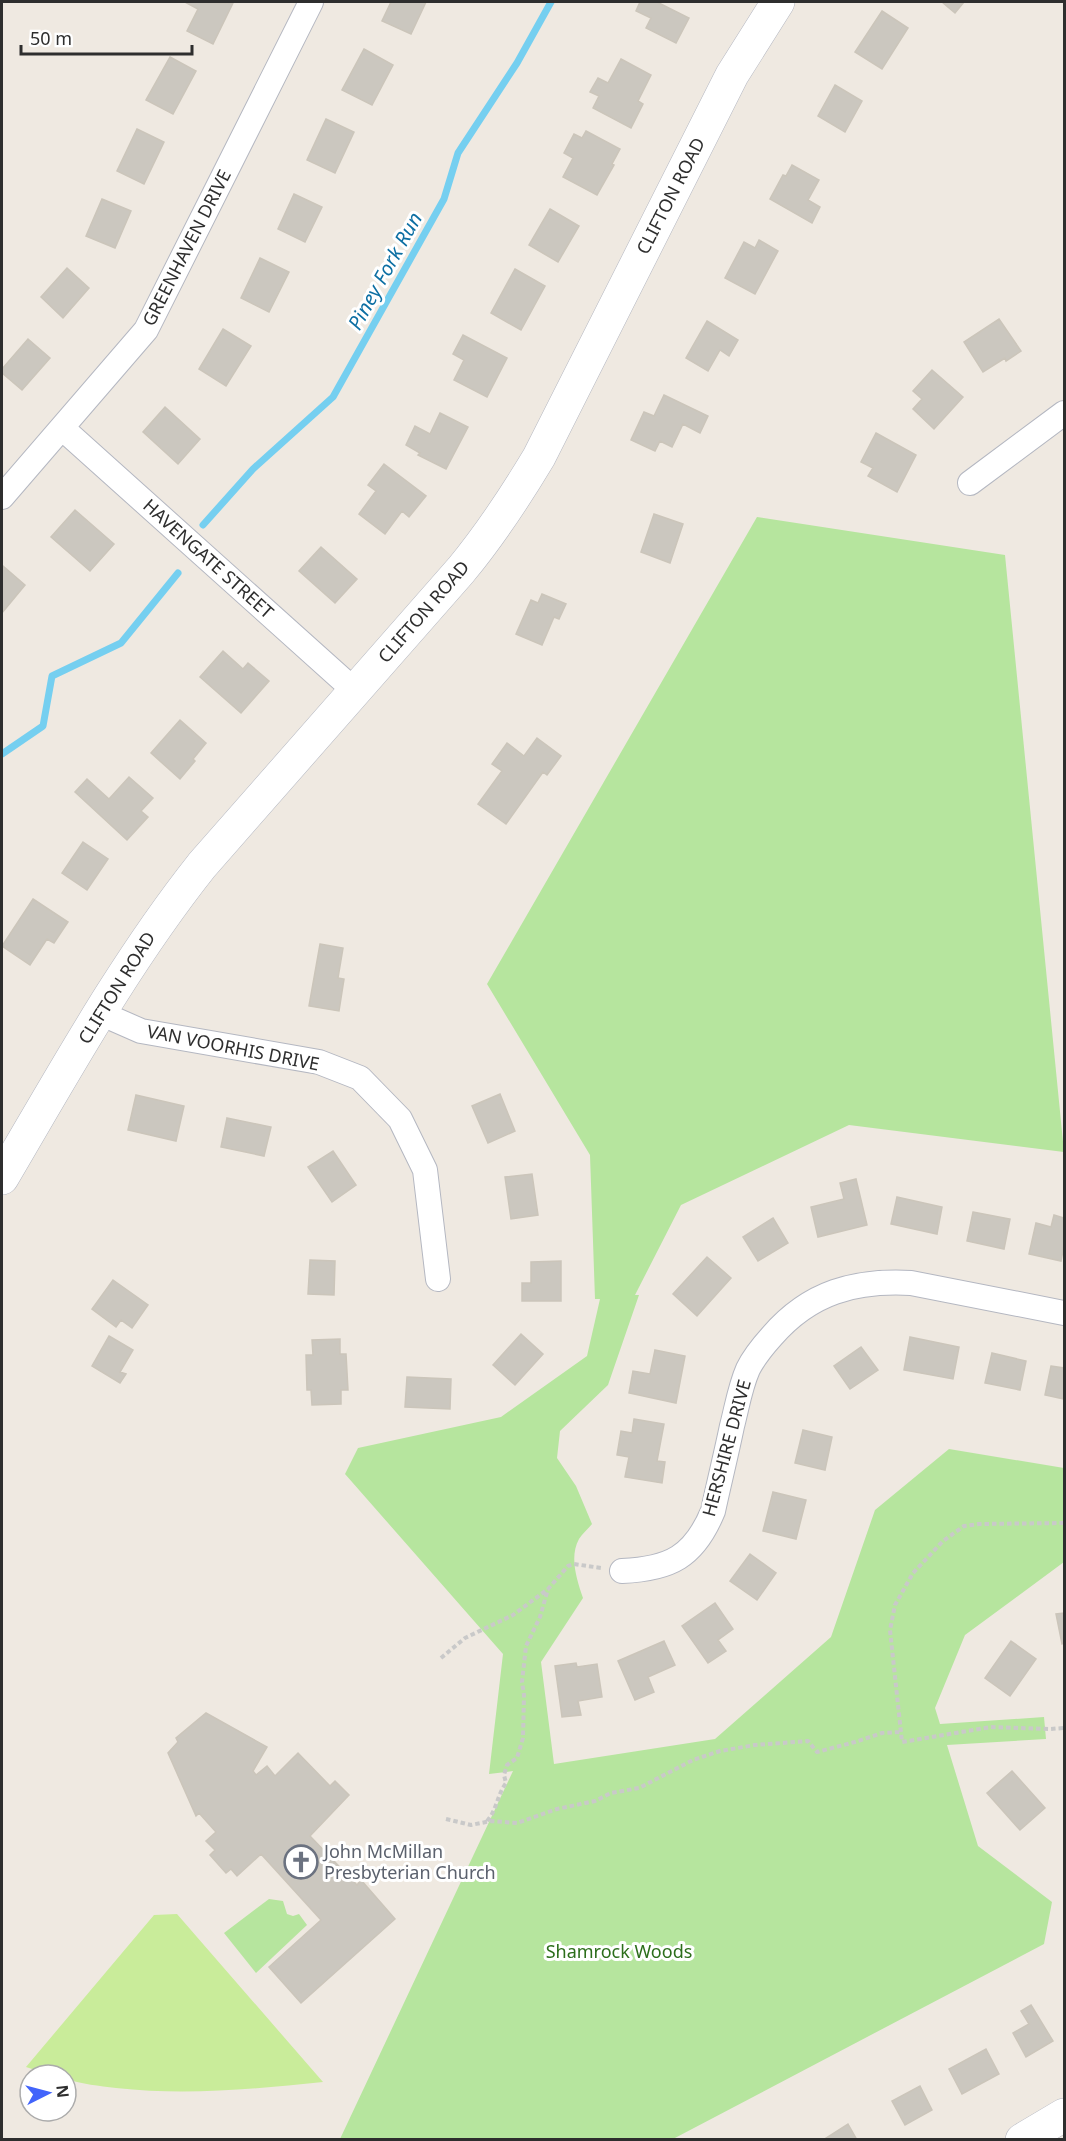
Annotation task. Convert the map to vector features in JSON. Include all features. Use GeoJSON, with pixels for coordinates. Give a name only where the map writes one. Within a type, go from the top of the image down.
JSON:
{"type":"FeatureCollection","features":[{"type":"Feature","properties":{"kind":"main road","name":"CLIFTON ROAD"},"geometry":{"type":"LineString","coordinates":[[2,1178],[100,1013],[147,938],[181,892],[487,539],[522,484],[573,391],[732,75],[778,2]]}},
{"type":"Feature","properties":{"kind":"main road"},"geometry":{"type":"LineString","coordinates":[[1022,2139],[1065,2115]]}},
{"type":"Feature","properties":{"kind":"street","name":"GREENHAVEN DRIVE"},"geometry":{"type":"LineString","coordinates":[[2,497],[146,330],[311,2]]}},
{"type":"Feature","properties":{"kind":"street"},"geometry":{"type":"LineString","coordinates":[[970,483],[1065,413]]}},
{"type":"Feature","properties":{"kind":"street","name":"HAVENGATE STREET"},"geometry":{"type":"LineString","coordinates":[[62,428],[355,691]]}},
{"type":"Feature","properties":{"kind":"street","name":"VAN VOORHIS DRIVE"},"geometry":{"type":"LineString","coordinates":[[100,1013],[141,1031],[319,1062],[360,1078],[400,1119],[425,1170],[438,1279]]}},
{"type":"Feature","properties":{"kind":"street","name":"HERSHIRE DRIVE"},"geometry":{"type":"LineString","coordinates":[[622,1571],[660,1567],[684,1555],[696,1543],[713,1511],[739,1394],[748,1370],[759,1350],[777,1330],[809,1303],[847,1287],[891,1282],[934,1287],[1065,1313]]}},
{"type":"Feature","properties":{"kind":"path"},"geometry":{"type":"LineString","coordinates":[[1065,1523],[964,1526],[943,1541],[913,1573],[895,1605],[890,1630],[902,1742],[991,1727],[1065,1728]]}},
{"type":"Feature","properties":{"kind":"path"},"geometry":{"type":"LineString","coordinates":[[441,1658],[465,1638],[513,1615],[548,1589],[568,1566],[584,1565]]}},
{"type":"Feature","properties":{"kind":"path"},"geometry":{"type":"LineString","coordinates":[[486,1822],[494,1812],[506,1784],[504,1775],[507,1765],[517,1758],[523,1738],[522,1682],[526,1646],[540,1617],[548,1589]]}},
{"type":"Feature","properties":{"kind":"path"},"geometry":{"type":"LineString","coordinates":[[446,1819],[471,1825],[486,1822],[517,1823],[557,1809],[595,1801],[611,1793],[639,1788],[693,1760],[720,1750],[808,1741],[817,1752],[882,1733],[901,1732]]}},
{"type":"Feature","properties":{"kind":"green space","name":"Shamrock Woods"},"geometry":{"type":"Polygon","coordinates":[[[757,517],[1005,555],[1064,1152],[849,1125],[681,1205],[635,1295],[639,1295],[608,1385],[560,1431],[557,1458],[576,1486],[592,1524],[579,1539],[574,1561],[583,1598],[541,1662],[554,1764],[715,1739],[831,1637],[875,1510],[949,1449],[1064,1468],[1064,1562],[965,1635],[935,1708],[940,1724],[1044,1717],[1046,1739],[947,1745],[978,1846],[1052,1902],[1044,1944],[673,2139],[340,2139],[513,1771],[489,1774],[503,1654],[345,1474],[358,1448],[501,1417],[587,1356],[600,1299],[595,1299],[590,1155],[487,984],[757,517]]]}},
{"type":"Feature","properties":{"kind":"green space"},"geometry":{"type":"Polygon","coordinates":[[[269,1899],[283,1901],[287,1914],[293,1916],[299,1914],[307,1925],[256,1973],[224,1933],[269,1899]]]}},
{"type":"Feature","properties":{"kind":"green space"},"geometry":{"type":"Polygon","coordinates":[[[177,1914],[323,2082],[220,2091],[142,2090],[78,2082],[78,2063],[29,2063],[154,1915],[177,1914]]]}},
{"type":"Feature","properties":{"kind":"building"},"geometry":{"type":"Polygon","coordinates":[[[185,2],[233,3],[213,44],[187,31],[198,9],[185,2]]]}},
{"type":"Feature","properties":{"kind":"building"},"geometry":{"type":"Polygon","coordinates":[[[391,2],[426,2],[411,34],[382,21],[391,2]]]}},
{"type":"Feature","properties":{"kind":"building"},"geometry":{"type":"Polygon","coordinates":[[[640,2],[657,2],[689,18],[676,43],[646,28],[651,18],[636,11],[640,2]]]}},
{"type":"Feature","properties":{"kind":"building"},"geometry":{"type":"Polygon","coordinates":[[[942,2],[964,2],[955,13],[942,2]]]}},
{"type":"Feature","properties":{"kind":"building"},"geometry":{"type":"Polygon","coordinates":[[[882,11],[908,28],[882,69],[855,52],[882,11]]]}},
{"type":"Feature","properties":{"kind":"building"},"geometry":{"type":"Polygon","coordinates":[[[364,49],[393,65],[372,105],[342,90],[364,49]]]}},
{"type":"Feature","properties":{"kind":"building"},"geometry":{"type":"Polygon","coordinates":[[[170,57],[196,71],[173,114],[146,100],[170,57]]]}},
{"type":"Feature","properties":{"kind":"building"},"geometry":{"type":"Polygon","coordinates":[[[621,59],[651,75],[638,101],[643,104],[631,128],[593,108],[599,96],[590,92],[598,78],[608,83],[621,59]]]}},
{"type":"Feature","properties":{"kind":"building"},"geometry":{"type":"Polygon","coordinates":[[[835,85],[862,101],[845,132],[818,116],[835,85]]]}},
{"type":"Feature","properties":{"kind":"building"},"geometry":{"type":"Polygon","coordinates":[[[326,119],[354,132],[335,173],[307,160],[326,119]]]}},
{"type":"Feature","properties":{"kind":"building"},"geometry":{"type":"Polygon","coordinates":[[[137,129],[164,142],[144,184],[117,171],[137,129]]]}},
{"type":"Feature","properties":{"kind":"building"},"geometry":{"type":"Polygon","coordinates":[[[586,131],[620,149],[597,195],[563,177],[573,158],[564,153],[574,134],[582,138],[586,131]]]}},
{"type":"Feature","properties":{"kind":"building"},"geometry":{"type":"Polygon","coordinates":[[[792,165],[819,180],[808,200],[820,207],[812,223],[770,199],[783,175],[786,176],[792,165]]]}},
{"type":"Feature","properties":{"kind":"building"},"geometry":{"type":"Polygon","coordinates":[[[294,194],[322,207],[305,242],[278,229],[294,194]]]}},
{"type":"Feature","properties":{"kind":"building"},"geometry":{"type":"Polygon","coordinates":[[[102,199],[131,211],[115,248],[86,236],[102,199]]]}},
{"type":"Feature","properties":{"kind":"building"},"geometry":{"type":"Polygon","coordinates":[[[550,209],[579,226],[558,262],[529,245],[550,209]]]}},
{"type":"Feature","properties":{"kind":"building"},"geometry":{"type":"Polygon","coordinates":[[[759,240],[778,251],[755,294],[725,278],[744,242],[755,248],[759,240]]]}},
{"type":"Feature","properties":{"kind":"building"},"geometry":{"type":"Polygon","coordinates":[[[260,258],[289,272],[269,312],[241,298],[260,258]]]}},
{"type":"Feature","properties":{"kind":"building"},"geometry":{"type":"Polygon","coordinates":[[[67,268],[89,288],[63,318],[41,297],[67,268]]]}},
{"type":"Feature","properties":{"kind":"building"},"geometry":{"type":"Polygon","coordinates":[[[515,269],[545,286],[521,330],[491,313],[515,269]]]}},
{"type":"Feature","properties":{"kind":"building"},"geometry":{"type":"Polygon","coordinates":[[[999,319],[1021,351],[983,372],[964,342],[999,319]]]}},
{"type":"Feature","properties":{"kind":"building"},"geometry":{"type":"Polygon","coordinates":[[[707,321],[738,340],[729,356],[720,350],[708,371],[686,358],[707,321]]]}},
{"type":"Feature","properties":{"kind":"building"},"geometry":{"type":"Polygon","coordinates":[[[223,329],[251,346],[226,386],[199,369],[223,329]]]}},
{"type":"Feature","properties":{"kind":"building"},"geometry":{"type":"Polygon","coordinates":[[[463,335],[507,358],[487,397],[454,380],[464,360],[453,354],[463,335]]]}},
{"type":"Feature","properties":{"kind":"building"},"geometry":{"type":"Polygon","coordinates":[[[28,339],[50,358],[22,390],[2,373],[2,369],[28,339]]]}},
{"type":"Feature","properties":{"kind":"building"},"geometry":{"type":"Polygon","coordinates":[[[932,370],[963,397],[934,429],[913,409],[922,399],[913,391],[932,370]]]}},
{"type":"Feature","properties":{"kind":"building"},"geometry":{"type":"Polygon","coordinates":[[[664,395],[708,416],[700,433],[683,424],[672,447],[660,441],[655,451],[631,440],[644,412],[654,416],[664,395]]]}},
{"type":"Feature","properties":{"kind":"building"},"geometry":{"type":"Polygon","coordinates":[[[165,407],[200,439],[178,464],[143,432],[165,407]]]}},
{"type":"Feature","properties":{"kind":"building"},"geometry":{"type":"Polygon","coordinates":[[[440,413],[468,427],[446,469],[418,455],[420,453],[406,445],[415,426],[430,434],[440,413]]]}},
{"type":"Feature","properties":{"kind":"building"},"geometry":{"type":"Polygon","coordinates":[[[876,433],[916,455],[897,492],[868,476],[873,468],[861,462],[876,433]]]}},
{"type":"Feature","properties":{"kind":"building"},"geometry":{"type":"Polygon","coordinates":[[[384,464],[426,496],[409,517],[402,511],[385,534],[359,514],[376,491],[368,485],[384,464]]]}},
{"type":"Feature","properties":{"kind":"building"},"geometry":{"type":"Polygon","coordinates":[[[75,510],[114,544],[90,571],[51,537],[75,510]]]}},
{"type":"Feature","properties":{"kind":"building"},"geometry":{"type":"Polygon","coordinates":[[[654,514],[683,524],[670,563],[641,552],[654,514]]]}},
{"type":"Feature","properties":{"kind":"building"},"geometry":{"type":"Polygon","coordinates":[[[321,547],[357,579],[335,603],[299,571],[321,547]]]}},
{"type":"Feature","properties":{"kind":"building"},"geometry":{"type":"Polygon","coordinates":[[[3,566],[25,585],[2,613],[2,568],[3,566]]]}},
{"type":"Feature","properties":{"kind":"building"},"geometry":{"type":"Polygon","coordinates":[[[542,594],[566,604],[559,619],[554,617],[542,645],[516,634],[531,600],[538,603],[542,594]]]}},
{"type":"Feature","properties":{"kind":"building"},"geometry":{"type":"Polygon","coordinates":[[[223,651],[243,669],[248,663],[269,681],[241,713],[200,677],[223,651]]]}},
{"type":"Feature","properties":{"kind":"building"},"geometry":{"type":"Polygon","coordinates":[[[180,720],[206,743],[180,779],[151,753],[180,720]]]}},
{"type":"Feature","properties":{"kind":"building"},"geometry":{"type":"Polygon","coordinates":[[[537,738],[561,756],[547,775],[543,772],[506,824],[478,804],[502,771],[492,764],[507,743],[524,756],[537,738]]]}},
{"type":"Feature","properties":{"kind":"building"},"geometry":{"type":"Polygon","coordinates":[[[129,777],[153,798],[141,811],[148,817],[127,840],[75,792],[87,779],[109,799],[129,777]]]}},
{"type":"Feature","properties":{"kind":"building"},"geometry":{"type":"Polygon","coordinates":[[[83,842],[108,859],[87,890],[62,873],[83,842]]]}},
{"type":"Feature","properties":{"kind":"building"},"geometry":{"type":"Polygon","coordinates":[[[33,899],[68,922],[54,943],[47,939],[30,965],[2,946],[33,899]]]}},
{"type":"Feature","properties":{"kind":"building"},"geometry":{"type":"Polygon","coordinates":[[[320,944],[343,948],[338,978],[344,979],[339,1011],[309,1006],[320,944]]]}},
{"type":"Feature","properties":{"kind":"building"},"geometry":{"type":"Polygon","coordinates":[[[500,1094],[515,1131],[488,1143],[472,1106],[500,1094]]]}},
{"type":"Feature","properties":{"kind":"building"},"geometry":{"type":"Polygon","coordinates":[[[136,1095],[184,1106],[176,1141],[128,1130],[136,1095]]]}},
{"type":"Feature","properties":{"kind":"building"},"geometry":{"type":"Polygon","coordinates":[[[227,1118],[271,1127],[264,1156],[221,1147],[227,1118]]]}},
{"type":"Feature","properties":{"kind":"building"},"geometry":{"type":"Polygon","coordinates":[[[333,1151],[356,1185],[332,1202],[308,1167],[333,1151]]]}},
{"type":"Feature","properties":{"kind":"building"},"geometry":{"type":"Polygon","coordinates":[[[532,1174],[538,1215],[511,1219],[505,1177],[532,1174]]]}},
{"type":"Feature","properties":{"kind":"building"},"geometry":{"type":"Polygon","coordinates":[[[856,1179],[867,1225],[818,1237],[811,1207],[844,1199],[840,1183],[856,1179]]]}},
{"type":"Feature","properties":{"kind":"building"},"geometry":{"type":"Polygon","coordinates":[[[897,1197],[942,1207],[937,1234],[891,1224],[897,1197]]]}},
{"type":"Feature","properties":{"kind":"building"},"geometry":{"type":"Polygon","coordinates":[[[973,1212],[1010,1219],[1004,1249],[967,1241],[973,1212]]]}},
{"type":"Feature","properties":{"kind":"building"},"geometry":{"type":"Polygon","coordinates":[[[1054,1215],[1064,1218],[1064,1245],[1061,1261],[1029,1254],[1036,1223],[1051,1227],[1054,1215]]]}},
{"type":"Feature","properties":{"kind":"building"},"geometry":{"type":"Polygon","coordinates":[[[773,1218],[788,1243],[758,1261],[743,1237],[773,1218]]]}},
{"type":"Feature","properties":{"kind":"building"},"geometry":{"type":"Polygon","coordinates":[[[707,1257],[731,1278],[697,1316],[673,1294],[707,1257]]]}},
{"type":"Feature","properties":{"kind":"building"},"geometry":{"type":"Polygon","coordinates":[[[310,1260],[335,1261],[334,1295],[308,1294],[310,1260]]]}},
{"type":"Feature","properties":{"kind":"building"},"geometry":{"type":"Polygon","coordinates":[[[561,1261],[561,1301],[522,1301],[522,1283],[531,1283],[531,1262],[561,1261]]]}},
{"type":"Feature","properties":{"kind":"building"},"geometry":{"type":"Polygon","coordinates":[[[113,1280],[148,1305],[132,1328],[121,1320],[116,1327],[92,1309],[113,1280]]]}},
{"type":"Feature","properties":{"kind":"building"},"geometry":{"type":"Polygon","coordinates":[[[521,1334],[543,1354],[515,1385],[493,1365],[521,1334]]]}},
{"type":"Feature","properties":{"kind":"building"},"geometry":{"type":"Polygon","coordinates":[[[109,1336],[133,1350],[120,1372],[126,1374],[120,1383],[92,1366],[109,1336]]]}},
{"type":"Feature","properties":{"kind":"building"},"geometry":{"type":"Polygon","coordinates":[[[910,1337],[959,1347],[953,1379],[904,1370],[910,1337]]]}},
{"type":"Feature","properties":{"kind":"building"},"geometry":{"type":"Polygon","coordinates":[[[340,1339],[340,1354],[346,1354],[348,1390],[341,1390],[341,1404],[312,1405],[311,1390],[307,1390],[306,1355],[313,1355],[312,1340],[340,1339]]]}},
{"type":"Feature","properties":{"kind":"building"},"geometry":{"type":"Polygon","coordinates":[[[861,1347],[878,1370],[850,1389],[834,1366],[861,1347]]]}},
{"type":"Feature","properties":{"kind":"building"},"geometry":{"type":"Polygon","coordinates":[[[655,1350],[685,1356],[676,1403],[629,1393],[633,1371],[650,1374],[655,1350]]]}},
{"type":"Feature","properties":{"kind":"building"},"geometry":{"type":"Polygon","coordinates":[[[992,1353],[1026,1361],[1020,1390],[985,1383],[992,1353]]]}},
{"type":"Feature","properties":{"kind":"building"},"geometry":{"type":"Polygon","coordinates":[[[1051,1366],[1064,1368],[1064,1399],[1045,1395],[1051,1366]]]}},
{"type":"Feature","properties":{"kind":"building"},"geometry":{"type":"Polygon","coordinates":[[[407,1377],[451,1379],[450,1409],[405,1407],[407,1377]]]}},
{"type":"Feature","properties":{"kind":"building"},"geometry":{"type":"Polygon","coordinates":[[[634,1419],[664,1424],[657,1461],[665,1462],[662,1483],[625,1477],[629,1457],[617,1455],[621,1431],[632,1433],[634,1419]]]}},
{"type":"Feature","properties":{"kind":"building"},"geometry":{"type":"Polygon","coordinates":[[[803,1430],[832,1437],[825,1470],[795,1463],[803,1430]]]}},
{"type":"Feature","properties":{"kind":"building"},"geometry":{"type":"Polygon","coordinates":[[[773,1492],[806,1500],[796,1539],[763,1531],[773,1492]]]}},
{"type":"Feature","properties":{"kind":"building"},"geometry":{"type":"Polygon","coordinates":[[[750,1554],[776,1573],[757,1600],[730,1581],[750,1554]]]}},
{"type":"Feature","properties":{"kind":"building"},"geometry":{"type":"Polygon","coordinates":[[[715,1603],[733,1629],[718,1640],[726,1651],[708,1663],[682,1626],[715,1603]]]}},
{"type":"Feature","properties":{"kind":"building"},"geometry":{"type":"Polygon","coordinates":[[[1064,1613],[1064,1643],[1062,1644],[1056,1614],[1064,1613]]]}},
{"type":"Feature","properties":{"kind":"building"},"geometry":{"type":"Polygon","coordinates":[[[664,1641],[675,1665],[648,1677],[654,1692],[635,1700],[618,1661],[664,1641]]]}},
{"type":"Feature","properties":{"kind":"building"},"geometry":{"type":"Polygon","coordinates":[[[1011,1641],[1036,1659],[1010,1696],[985,1678],[1011,1641]]]}},
{"type":"Feature","properties":{"kind":"building"},"geometry":{"type":"Polygon","coordinates":[[[576,1663],[577,1667],[597,1664],[602,1697],[578,1701],[581,1715],[562,1717],[555,1666],[576,1663]]]}},
{"type":"Feature","properties":{"kind":"building","name":"John McMillan Presbyterian Church"},"geometry":{"type":"Polygon","coordinates":[[[206,1713],[267,1747],[253,1771],[256,1775],[267,1766],[275,1776],[298,1753],[330,1786],[335,1781],[349,1795],[310,1836],[357,1885],[361,1880],[395,1919],[301,2003],[269,1967],[321,1920],[261,1854],[237,1876],[231,1869],[226,1873],[210,1855],[215,1850],[206,1841],[216,1832],[199,1813],[196,1816],[168,1753],[178,1742],[176,1738],[206,1713]]]}},
{"type":"Feature","properties":{"kind":"building"},"geometry":{"type":"Polygon","coordinates":[[[1012,1771],[1045,1808],[1020,1830],[987,1793],[1012,1771]]]}},
{"type":"Feature","properties":{"kind":"building"},"geometry":{"type":"Polygon","coordinates":[[[1031,2005],[1053,2041],[1026,2057],[1013,2033],[1029,2024],[1021,2011],[1031,2005]]]}},
{"type":"Feature","properties":{"kind":"building"},"geometry":{"type":"Polygon","coordinates":[[[986,2049],[999,2074],[962,2094],[949,2069],[986,2049]]]}},
{"type":"Feature","properties":{"kind":"building"},"geometry":{"type":"Polygon","coordinates":[[[920,2086],[932,2110],[905,2125],[892,2101],[920,2086]]]}},
{"type":"Feature","properties":{"kind":"building"},"geometry":{"type":"Polygon","coordinates":[[[848,2124],[857,2140],[823,2140],[848,2124]]]}},
{"type":"Feature","properties":{"kind":"waterway","name":"Piney Fork Run"},"geometry":{"type":"LineString","coordinates":[[203,525],[253,469],[333,397],[444,199],[458,153],[517,63],[551,2]]}},
{"type":"Feature","properties":{"kind":"waterway","name":"Piney Fork Run"},"geometry":{"type":"LineString","coordinates":[[2,754],[43,726],[52,676],[121,643],[178,573]]}},
{"type":"Feature","properties":{"kind":"place","name":"John McMillan Presbyterian Church"},"geometry":{"type":"Point","coordinates":[301,1862]}}]}
